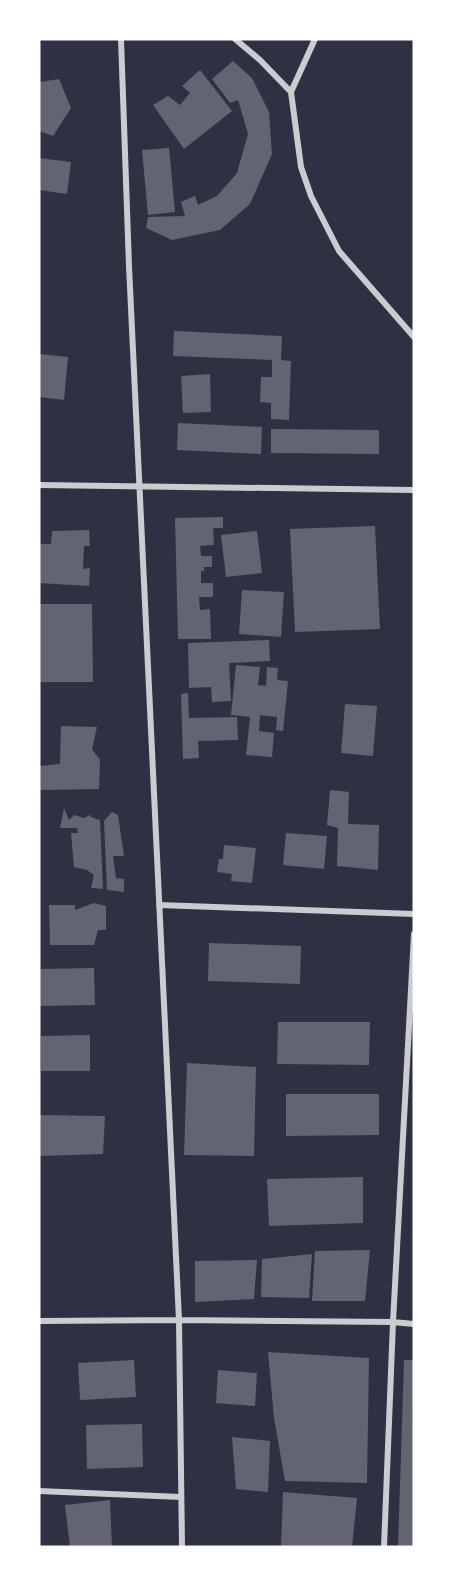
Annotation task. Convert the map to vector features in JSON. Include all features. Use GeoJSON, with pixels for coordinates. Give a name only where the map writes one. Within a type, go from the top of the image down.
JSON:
{"type":"FeatureCollection","features":[{"type":"Feature","properties":{"kind":"street"},"geometry":{"type":"LineString","coordinates":[[121,39],[139,486],[179,1320],[182,1547]]}},
{"type":"Feature","properties":{"kind":"street"},"geometry":{"type":"LineString","coordinates":[[235,39],[260,60],[291,92]]}},
{"type":"Feature","properties":{"kind":"street"},"geometry":{"type":"LineString","coordinates":[[315,39],[291,92],[302,167],[310,196],[339,251],[414,337]]}},
{"type":"Feature","properties":{"kind":"street"},"geometry":{"type":"LineString","coordinates":[[39,485],[414,490]]}},
{"type":"Feature","properties":{"kind":"street"},"geometry":{"type":"LineString","coordinates":[[159,905],[414,914]]}},
{"type":"Feature","properties":{"kind":"street"},"geometry":{"type":"LineString","coordinates":[[384,1547],[393,1322],[414,934]]}},
{"type":"Feature","properties":{"kind":"street"},"geometry":{"type":"LineString","coordinates":[[39,1321],[179,1320],[414,1324]]}},
{"type":"Feature","properties":{"kind":"street"},"geometry":{"type":"LineString","coordinates":[[39,1491],[181,1497]]}},
{"type":"Feature","properties":{"kind":"building"},"geometry":{"type":"Polygon","coordinates":[[[233,61],[252,78],[269,112],[272,154],[250,204],[220,230],[172,240],[146,228],[148,217],[185,216],[181,202],[195,196],[198,205],[217,196],[237,173],[248,134],[238,100],[230,103],[212,79],[233,61]]]}},
{"type":"Feature","properties":{"kind":"building"},"geometry":{"type":"Polygon","coordinates":[[[200,70],[232,111],[184,149],[153,105],[168,96],[180,105],[190,93],[182,86],[200,70]]]}},
{"type":"Feature","properties":{"kind":"building"},"geometry":{"type":"Polygon","coordinates":[[[59,79],[71,108],[53,136],[39,131],[39,82],[59,79]]]}},
{"type":"Feature","properties":{"kind":"building"},"geometry":{"type":"Polygon","coordinates":[[[169,148],[175,212],[148,215],[142,150],[169,148]]]}},
{"type":"Feature","properties":{"kind":"building"},"geometry":{"type":"Polygon","coordinates":[[[39,158],[71,162],[67,194],[39,190],[39,158]]]}},
{"type":"Feature","properties":{"kind":"building"},"geometry":{"type":"Polygon","coordinates":[[[174,331],[282,336],[281,360],[291,361],[289,420],[271,419],[271,403],[260,402],[261,377],[272,377],[272,360],[173,356],[174,331]]]}},
{"type":"Feature","properties":{"kind":"building"},"geometry":{"type":"Polygon","coordinates":[[[39,354],[68,357],[64,400],[39,397],[39,354]]]}},
{"type":"Feature","properties":{"kind":"building"},"geometry":{"type":"Polygon","coordinates":[[[210,374],[211,412],[183,413],[181,376],[210,374]]]}},
{"type":"Feature","properties":{"kind":"building"},"geometry":{"type":"Polygon","coordinates":[[[178,423],[262,427],[261,454],[177,450],[178,423]]]}},
{"type":"Feature","properties":{"kind":"building"},"geometry":{"type":"Polygon","coordinates":[[[271,429],[379,430],[379,454],[271,453],[271,429]]]}},
{"type":"Feature","properties":{"kind":"building"},"geometry":{"type":"Polygon","coordinates":[[[223,517],[223,528],[213,528],[214,545],[200,546],[201,556],[212,556],[212,567],[204,567],[204,571],[201,571],[201,583],[213,583],[213,597],[199,597],[200,610],[210,609],[211,639],[178,639],[175,518],[223,517]]]}},
{"type":"Feature","properties":{"kind":"building"},"geometry":{"type":"Polygon","coordinates":[[[375,526],[380,629],[295,632],[290,529],[375,526]]]}},
{"type":"Feature","properties":{"kind":"building"},"geometry":{"type":"Polygon","coordinates":[[[89,530],[90,546],[84,546],[83,569],[90,568],[89,586],[39,583],[39,544],[51,544],[52,531],[89,530]]]}},
{"type":"Feature","properties":{"kind":"building"},"geometry":{"type":"Polygon","coordinates":[[[257,531],[262,573],[226,577],[221,535],[257,531]]]}},
{"type":"Feature","properties":{"kind":"building"},"geometry":{"type":"Polygon","coordinates":[[[242,590],[284,592],[281,637],[239,634],[242,590]]]}},
{"type":"Feature","properties":{"kind":"building"},"geometry":{"type":"Polygon","coordinates":[[[39,604],[92,604],[93,682],[39,682],[39,604]]]}},
{"type":"Feature","properties":{"kind":"building"},"geometry":{"type":"Polygon","coordinates":[[[269,640],[270,661],[229,663],[231,701],[212,702],[211,687],[189,688],[188,643],[269,640]]]}},
{"type":"Feature","properties":{"kind":"building"},"geometry":{"type":"Polygon","coordinates":[[[236,665],[260,667],[258,685],[266,686],[267,667],[278,668],[277,680],[288,681],[283,731],[276,730],[277,717],[260,715],[259,731],[274,733],[272,757],[246,755],[250,717],[231,715],[236,665]]]}},
{"type":"Feature","properties":{"kind":"building"},"geometry":{"type":"Polygon","coordinates":[[[188,693],[189,718],[237,717],[238,740],[198,741],[199,758],[183,759],[181,694],[188,693]]]}},
{"type":"Feature","properties":{"kind":"building"},"geometry":{"type":"Polygon","coordinates":[[[345,704],[377,706],[373,756],[341,753],[345,704]]]}},
{"type":"Feature","properties":{"kind":"building"},"geometry":{"type":"Polygon","coordinates":[[[61,726],[97,727],[92,749],[100,760],[99,789],[39,790],[39,766],[60,764],[61,726]]]}},
{"type":"Feature","properties":{"kind":"building"},"geometry":{"type":"Polygon","coordinates":[[[330,790],[349,792],[348,824],[379,825],[378,870],[337,866],[338,828],[327,825],[330,790]]]}},
{"type":"Feature","properties":{"kind":"building"},"geometry":{"type":"Polygon","coordinates":[[[64,808],[69,820],[74,815],[84,818],[90,815],[100,820],[103,889],[91,888],[94,875],[87,870],[74,867],[71,833],[78,833],[77,828],[60,828],[64,808]]]}},
{"type":"Feature","properties":{"kind":"building"},"geometry":{"type":"Polygon","coordinates":[[[112,812],[118,815],[124,856],[113,856],[116,878],[124,879],[124,892],[107,890],[104,821],[112,812]]]}},
{"type":"Feature","properties":{"kind":"building"},"geometry":{"type":"Polygon","coordinates":[[[286,833],[327,836],[324,869],[283,865],[286,833]]]}},
{"type":"Feature","properties":{"kind":"building"},"geometry":{"type":"Polygon","coordinates":[[[224,845],[256,848],[252,883],[231,881],[232,874],[217,872],[219,859],[223,859],[224,845]]]}},
{"type":"Feature","properties":{"kind":"building"},"geometry":{"type":"Polygon","coordinates":[[[94,903],[106,906],[106,930],[98,930],[94,945],[50,945],[49,905],[75,905],[75,910],[94,903]]]}},
{"type":"Feature","properties":{"kind":"building"},"geometry":{"type":"Polygon","coordinates":[[[209,943],[301,946],[300,984],[208,981],[209,943]]]}},
{"type":"Feature","properties":{"kind":"building"},"geometry":{"type":"Polygon","coordinates":[[[94,968],[95,1005],[39,1006],[39,969],[94,968]]]}},
{"type":"Feature","properties":{"kind":"building"},"geometry":{"type":"Polygon","coordinates":[[[278,1022],[370,1022],[369,1065],[277,1064],[278,1022]]]}},
{"type":"Feature","properties":{"kind":"building"},"geometry":{"type":"Polygon","coordinates":[[[90,1035],[90,1071],[41,1071],[41,1036],[90,1035]]]}},
{"type":"Feature","properties":{"kind":"building"},"geometry":{"type":"Polygon","coordinates":[[[187,1063],[256,1067],[254,1156],[184,1155],[187,1063]]]}},
{"type":"Feature","properties":{"kind":"building"},"geometry":{"type":"Polygon","coordinates":[[[286,1094],[379,1094],[379,1135],[286,1136],[286,1094]]]}},
{"type":"Feature","properties":{"kind":"building"},"geometry":{"type":"Polygon","coordinates":[[[39,1115],[105,1116],[103,1154],[39,1156],[39,1115]]]}},
{"type":"Feature","properties":{"kind":"building"},"geometry":{"type":"Polygon","coordinates":[[[363,1177],[363,1223],[269,1226],[267,1179],[363,1177]]]}},
{"type":"Feature","properties":{"kind":"building"},"geometry":{"type":"Polygon","coordinates":[[[370,1250],[365,1301],[312,1301],[315,1251],[370,1250]]]}},
{"type":"Feature","properties":{"kind":"building"},"geometry":{"type":"Polygon","coordinates":[[[312,1254],[309,1298],[261,1297],[262,1259],[312,1254]]]}},
{"type":"Feature","properties":{"kind":"building"},"geometry":{"type":"Polygon","coordinates":[[[257,1260],[254,1299],[195,1302],[195,1261],[257,1260]]]}},
{"type":"Feature","properties":{"kind":"building"},"geometry":{"type":"Polygon","coordinates":[[[268,1352],[369,1358],[367,1483],[285,1481],[274,1418],[268,1352]]]}},
{"type":"Feature","properties":{"kind":"building"},"geometry":{"type":"Polygon","coordinates":[[[134,1360],[136,1397],[80,1400],[78,1363],[134,1360]]]}},
{"type":"Feature","properties":{"kind":"building"},"geometry":{"type":"Polygon","coordinates":[[[404,1360],[414,1360],[414,1547],[398,1547],[404,1360]]]}},
{"type":"Feature","properties":{"kind":"building"},"geometry":{"type":"Polygon","coordinates":[[[218,1370],[257,1373],[255,1406],[216,1403],[218,1370]]]}},
{"type":"Feature","properties":{"kind":"building"},"geometry":{"type":"Polygon","coordinates":[[[142,1424],[143,1467],[87,1469],[86,1425],[142,1424]]]}},
{"type":"Feature","properties":{"kind":"building"},"geometry":{"type":"Polygon","coordinates":[[[232,1437],[270,1441],[268,1492],[236,1489],[232,1437]]]}},
{"type":"Feature","properties":{"kind":"building"},"geometry":{"type":"Polygon","coordinates":[[[283,1492],[357,1498],[352,1547],[281,1547],[283,1492]]]}},
{"type":"Feature","properties":{"kind":"building"},"geometry":{"type":"Polygon","coordinates":[[[110,1500],[112,1547],[70,1547],[65,1505],[110,1500]]]}}]}
